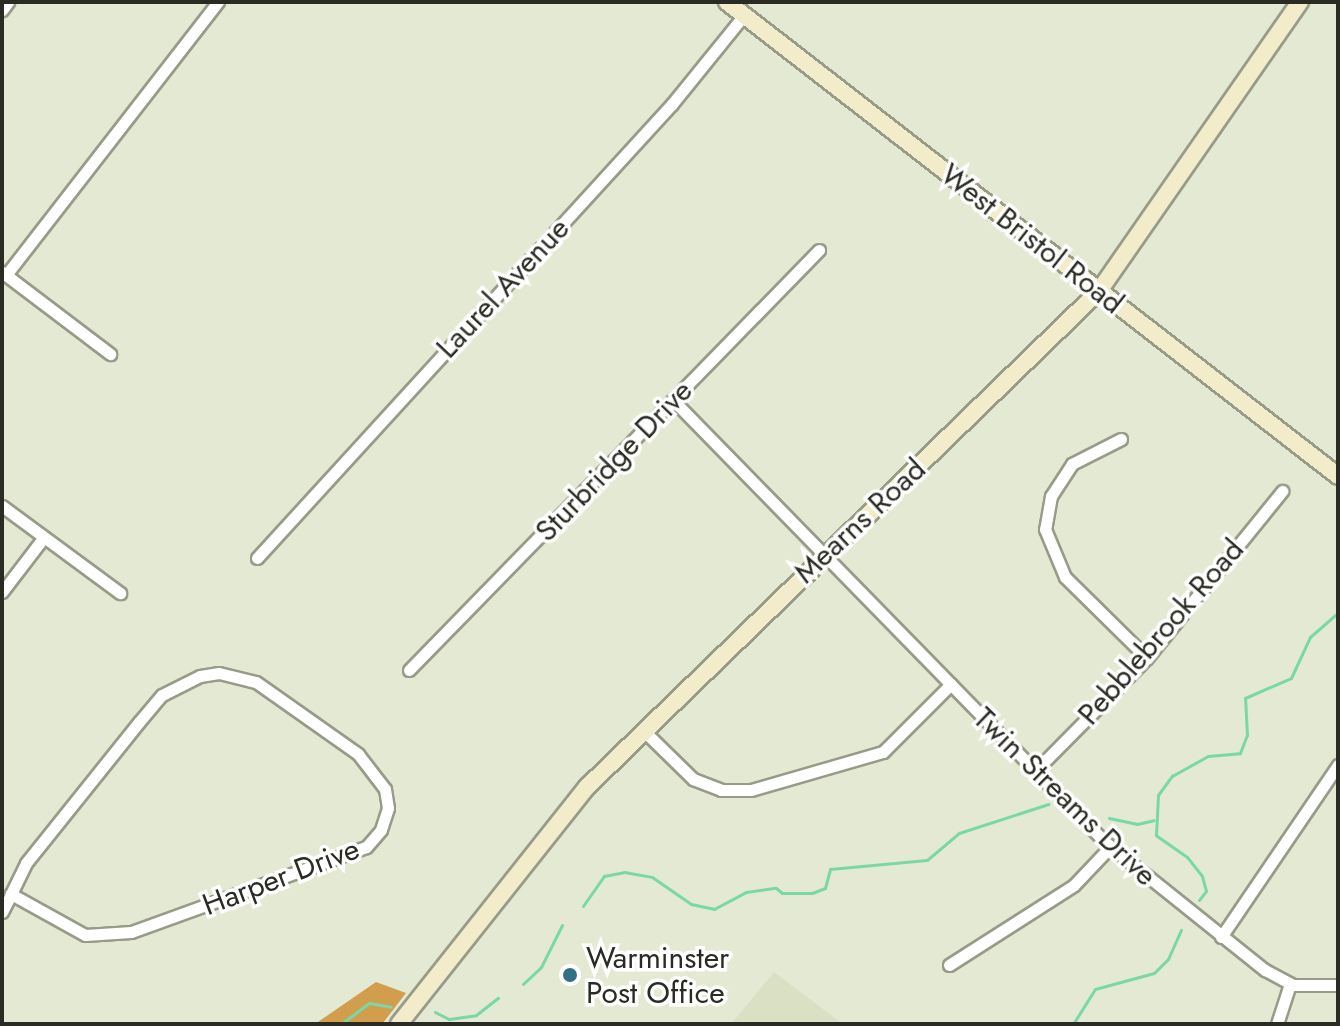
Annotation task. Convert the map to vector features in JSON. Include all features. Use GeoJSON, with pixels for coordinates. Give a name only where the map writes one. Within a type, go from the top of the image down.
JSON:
{"type":"FeatureCollection","features":[{"type":"Feature","properties":{"kind":"street"},"geometry":{"type":"LineString","coordinates":[[2,10],[8,2]]}},
{"type":"Feature","properties":{"kind":"street"},"geometry":{"type":"LineString","coordinates":[[110,354],[4,274],[218,2]]}},
{"type":"Feature","properties":{"kind":"street","name":"West Bristol Road"},"geometry":{"type":"LineString","coordinates":[[727,2],[1338,476]]}},
{"type":"Feature","properties":{"kind":"street","name":"Mearns Road"},"geometry":{"type":"LineString","coordinates":[[399,1024],[574,801],[1099,291],[1300,2]]}},
{"type":"Feature","properties":{"kind":"street","name":"Laurel Avenue"},"geometry":{"type":"LineString","coordinates":[[257,558],[672,104],[744,15]]}},
{"type":"Feature","properties":{"kind":"street","name":"Sturbridge Drive"},"geometry":{"type":"LineString","coordinates":[[409,670],[819,250]]}},
{"type":"Feature","properties":{"kind":"street","name":"Twin Streams Drive"},"geometry":{"type":"LineString","coordinates":[[673,400],[1110,847],[1221,937],[1290,984]]}},
{"type":"Feature","properties":{"kind":"street"},"geometry":{"type":"LineString","coordinates":[[1121,439],[1072,464],[1051,496],[1045,529],[1065,577],[1147,658]]}},
{"type":"Feature","properties":{"kind":"street","name":"Pebblebrook Road"},"geometry":{"type":"LineString","coordinates":[[1036,770],[1147,658],[1282,491]]}},
{"type":"Feature","properties":{"kind":"street"},"geometry":{"type":"LineString","coordinates":[[2,506],[120,593]]}},
{"type":"Feature","properties":{"kind":"street"},"geometry":{"type":"LineString","coordinates":[[2,592],[44,537]]}},
{"type":"Feature","properties":{"kind":"street","name":"Harper Drive"},"geometry":{"type":"LineString","coordinates":[[2,912],[11,894],[45,838],[162,695],[200,676],[219,673],[256,682],[358,754],[385,789],[388,808],[381,830],[366,847],[131,932],[85,935],[11,894]]}},
{"type":"Feature","properties":{"kind":"street"},"geometry":{"type":"LineString","coordinates":[[644,731],[693,779],[721,790],[751,790],[883,752],[951,684]]}},
{"type":"Feature","properties":{"kind":"street"},"geometry":{"type":"LineString","coordinates":[[1221,937],[1338,765]]}},
{"type":"Feature","properties":{"kind":"street"},"geometry":{"type":"LineString","coordinates":[[949,965],[1074,885],[1110,847]]}},
{"type":"Feature","properties":{"kind":"street"},"geometry":{"type":"LineString","coordinates":[[1277,1024],[1290,984],[1338,985]]}},
{"type":"Feature","properties":{"kind":"shaded area"},"geometry":{"type":"Polygon","coordinates":[[[774,972],[843,1024],[731,1024],[774,972]]]}},
{"type":"Feature","properties":{"kind":"shaded area"},"geometry":{"type":"Polygon","coordinates":[[[376,982],[406,993],[383,1023],[315,1024],[376,982]]]}},
{"type":"Feature","properties":{"kind":"waterway"},"geometry":{"type":"LineString","coordinates":[[1199,900],[1206,891],[1202,876],[1187,857],[1156,835],[1158,795],[1172,776],[1208,756],[1240,753],[1247,735],[1245,698],[1291,678],[1310,637],[1338,613]]}},
{"type":"Feature","properties":{"kind":"waterway"},"geometry":{"type":"LineString","coordinates":[[583,906],[604,876],[624,872],[652,877],[691,904],[714,909],[746,892],[776,888],[782,893],[812,893],[825,888],[830,869],[927,860],[959,833],[1048,804]]}},
{"type":"Feature","properties":{"kind":"waterway"},"geometry":{"type":"LineString","coordinates":[[1109,818],[1137,824],[1154,820]]}},
{"type":"Feature","properties":{"kind":"waterway"},"geometry":{"type":"LineString","coordinates":[[523,984],[541,967],[562,925]]}},
{"type":"Feature","properties":{"kind":"waterway"},"geometry":{"type":"LineString","coordinates":[[1073,1024],[1095,989],[1154,973],[1168,959],[1181,930]]}},
{"type":"Feature","properties":{"kind":"waterway"},"geometry":{"type":"LineString","coordinates":[[435,1012],[449,1019],[476,1015],[498,998]]}},
{"type":"Feature","properties":{"kind":"waterway"},"geometry":{"type":"LineString","coordinates":[[341,1024],[369,1003],[391,1007]]}},
{"type":"Feature","properties":{"kind":"place","name":"Warminster Post Office"},"geometry":{"type":"Point","coordinates":[570,975]}}]}
